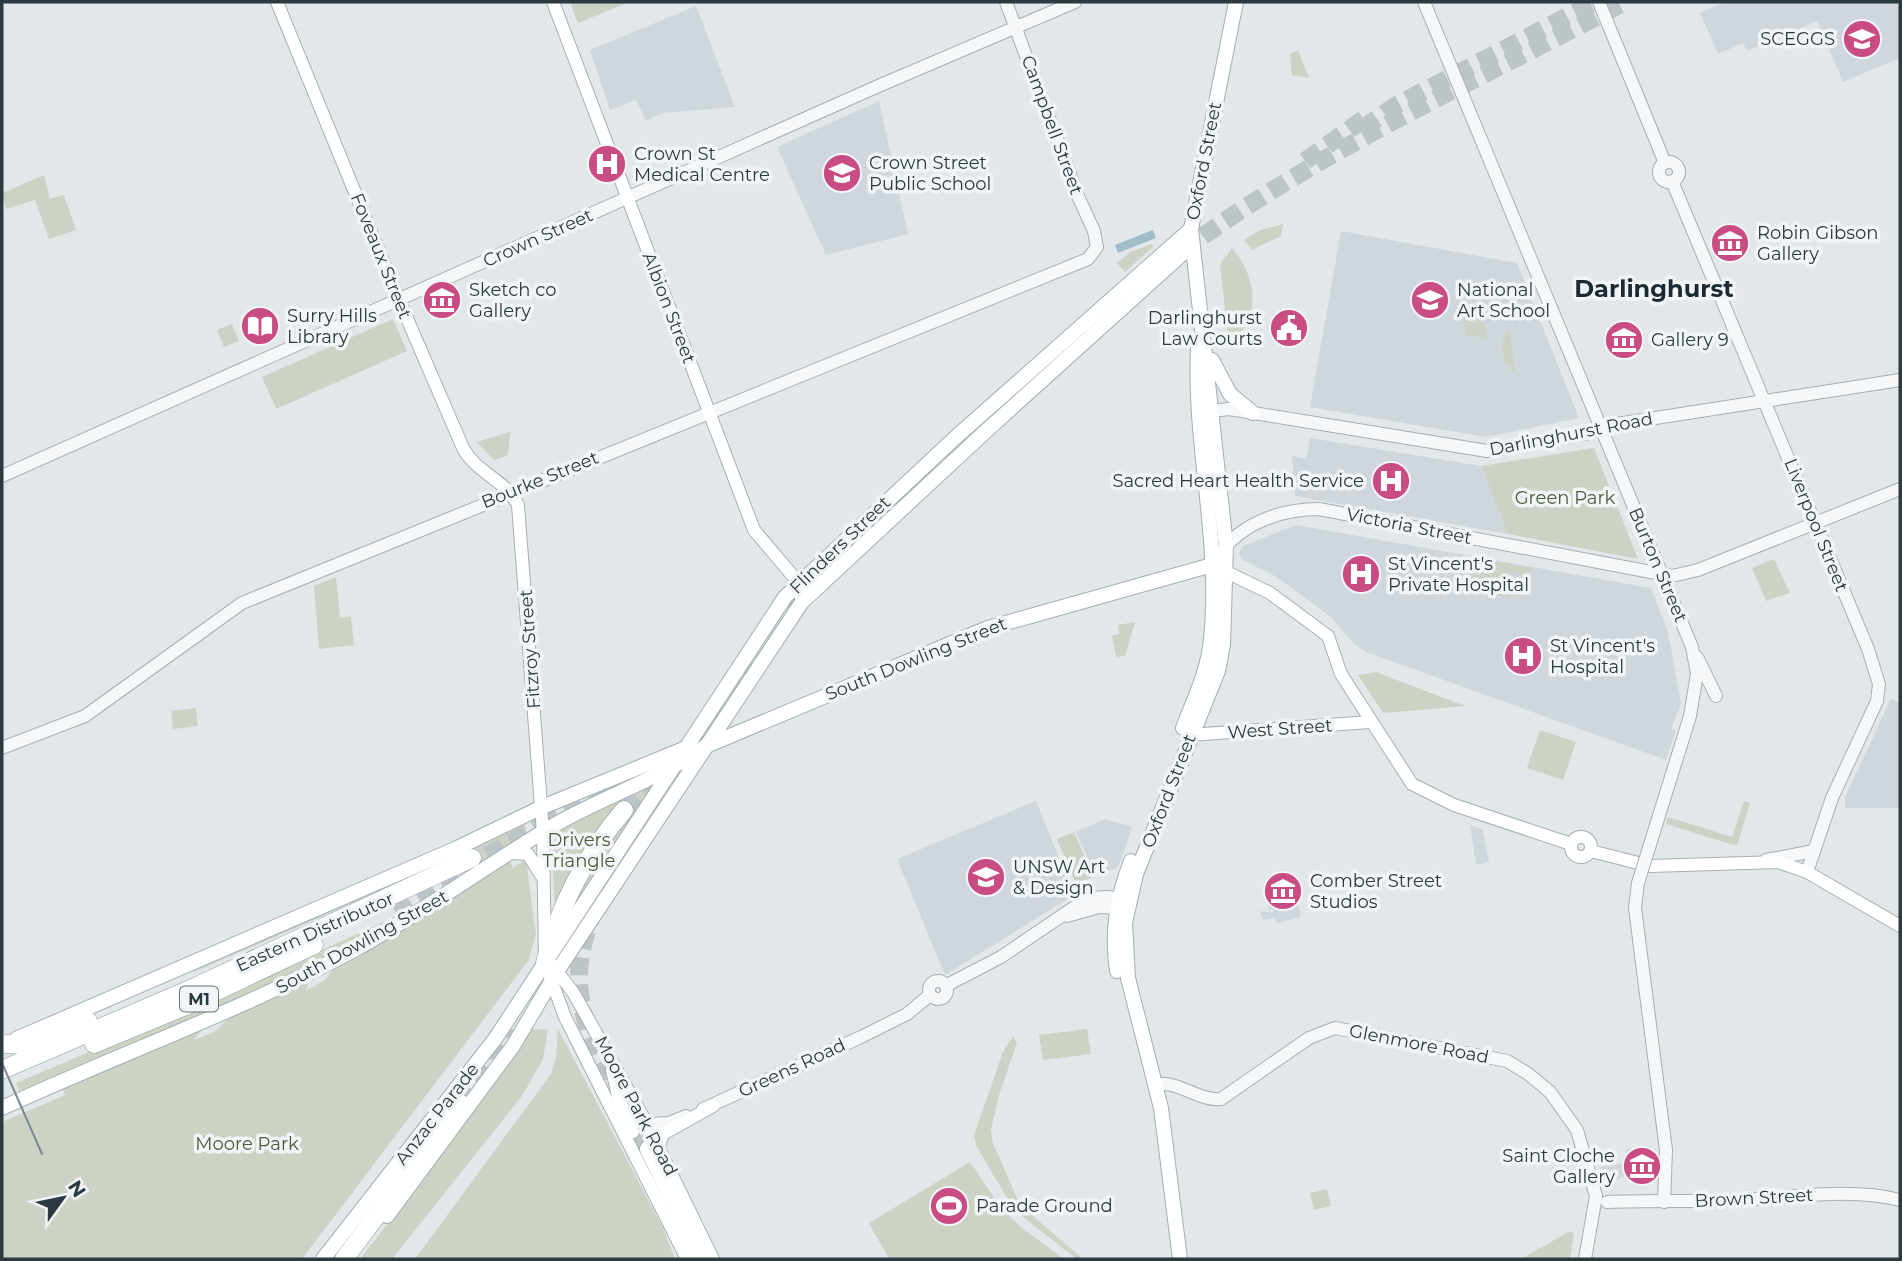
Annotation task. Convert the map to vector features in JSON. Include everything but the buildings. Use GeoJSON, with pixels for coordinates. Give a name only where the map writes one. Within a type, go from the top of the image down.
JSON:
{"type":"FeatureCollection","features":[{"type":"Feature","properties":{"kind":"highway"},"geometry":{"type":"LineString","coordinates":[[551,967],[555,926],[583,864],[624,810]]}},
{"type":"Feature","properties":{"kind":"highway","name":"Eastern Distributor"},"geometry":{"type":"LineString","coordinates":[[2,1070],[195,987],[472,858]]}},
{"type":"Feature","properties":{"kind":"highway","name":"Eastern Distributor"},"geometry":{"type":"LineString","coordinates":[[2,1082],[183,1007],[393,908]]}},
{"type":"Feature","properties":{"kind":"highway","name":"M1"},"geometry":{"type":"LineString","coordinates":[[4,1045],[22,1045],[193,977],[239,965]]}},
{"type":"Feature","properties":{"kind":"highway"},"geometry":{"type":"LineString","coordinates":[[344,1259],[461,1104]]}},
{"type":"Feature","properties":{"kind":"highway"},"geometry":{"type":"LineString","coordinates":[[654,1147],[702,1259]]}},
{"type":"Feature","properties":{"kind":"main road","name":"Foveaux Street"},"geometry":{"type":"LineString","coordinates":[[277,2],[399,300],[467,455],[510,492]]}},
{"type":"Feature","properties":{"kind":"main road","name":"Albion Street"},"geometry":{"type":"LineString","coordinates":[[553,2],[758,538],[799,582]]}},
{"type":"Feature","properties":{"kind":"main road","name":"Oxford Street"},"geometry":{"type":"LineString","coordinates":[[1180,1259],[1151,1085],[1118,980],[1114,942],[1120,905],[1208,660],[1212,565],[1206,412],[1191,229],[1236,2]]}},
{"type":"Feature","properties":{"kind":"main road","name":"Flinders Street"},"geometry":{"type":"LineString","coordinates":[[551,984],[551,967],[689,746],[799,582],[1024,376],[1191,229]]}},
{"type":"Feature","properties":{"kind":"main road","name":"Flinders Street"},"geometry":{"type":"LineString","coordinates":[[551,967],[706,746],[802,602],[1191,246]]}},
{"type":"Feature","properties":{"kind":"main road"},"geometry":{"type":"LineString","coordinates":[[1200,322],[1220,380],[1236,402],[1253,413]]}},
{"type":"Feature","properties":{"kind":"main road","name":"Oxford Street"},"geometry":{"type":"LineString","coordinates":[[1120,905],[1136,874],[1221,657],[1226,546],[1206,412]]}},
{"type":"Feature","properties":{"kind":"main road","name":"Fitzroy Street"},"geometry":{"type":"LineString","coordinates":[[510,492],[518,505],[522,530],[540,808]]}},
{"type":"Feature","properties":{"kind":"main road"},"geometry":{"type":"LineString","coordinates":[[1212,565],[1270,593],[1330,641],[1341,674],[1412,784],[1454,805],[1572,844],[1579,837],[1586,838],[1591,851],[1650,866],[1778,862],[1807,872],[1900,926]]}},
{"type":"Feature","properties":{"kind":"main road","name":"South Dowling Street"},"geometry":{"type":"LineString","coordinates":[[2,1108],[276,989],[429,907],[543,832],[675,768],[706,746],[988,628],[1212,565]]}},
{"type":"Feature","properties":{"kind":"main road"},"geometry":{"type":"LineString","coordinates":[[799,582],[802,602]]}},
{"type":"Feature","properties":{"kind":"main road"},"geometry":{"type":"LineString","coordinates":[[734,702],[734,721],[746,729]]}},
{"type":"Feature","properties":{"kind":"main road","name":"West Street"},"geometry":{"type":"LineString","coordinates":[[1190,735],[1370,722]]}},
{"type":"Feature","properties":{"kind":"main road","name":"South Dowling Street"},"geometry":{"type":"LineString","coordinates":[[4,1045],[455,849],[540,808],[689,746],[706,746]]}},
{"type":"Feature","properties":{"kind":"main road","name":"Moore Park Road"},"geometry":{"type":"LineString","coordinates":[[540,808],[543,832],[542,879],[551,967],[607,1052],[647,1124],[654,1147],[713,1259]]}},
{"type":"Feature","properties":{"kind":"main road"},"geometry":{"type":"LineString","coordinates":[[511,853],[528,854],[542,879]]}},
{"type":"Feature","properties":{"kind":"main road","name":"Anzac Parade"},"geometry":{"type":"LineString","coordinates":[[323,1259],[551,967]]}},
{"type":"Feature","properties":{"kind":"main road","name":"Moore Park Road"},"geometry":{"type":"LineString","coordinates":[[551,984],[687,1259]]}},
{"type":"Feature","properties":{"kind":"main road","name":"Anzac Parade"},"geometry":{"type":"LineString","coordinates":[[352,1259],[419,1175],[513,1046],[551,984]]}},
{"type":"Feature","properties":{"kind":"main road"},"geometry":{"type":"LineString","coordinates":[[607,1052],[618,1096],[630,1127],[696,1259]]}},
{"type":"Feature","properties":{"kind":"main road","name":"Oxford Street"},"geometry":{"type":"LineString","coordinates":[[1151,1085],[1172,1259]]}},
{"type":"Feature","properties":{"kind":"main road"},"geometry":{"type":"LineString","coordinates":[[654,1147],[663,1134],[713,1106]]}},
{"type":"Feature","properties":{"kind":"street","name":"Campbell Street"},"geometry":{"type":"LineString","coordinates":[[1006,2],[1094,231],[1097,247]]}},
{"type":"Feature","properties":{"kind":"street","name":"Crown Street"},"geometry":{"type":"LineString","coordinates":[[2,476],[1076,2]]}},
{"type":"Feature","properties":{"kind":"street","name":"Burton Street"},"geometry":{"type":"LineString","coordinates":[[1424,2],[1692,647],[1697,674],[1690,716],[1638,883],[1635,908],[1666,1150],[1664,1202]]}},
{"type":"Feature","properties":{"kind":"street","name":"Liverpool Street"},"geometry":{"type":"LineString","coordinates":[[1599,2],[1665,163],[1660,167],[1660,176],[1665,181],[1672,181],[1816,523],[1879,684],[1872,714],[1832,798],[1807,872]]}},
{"type":"Feature","properties":{"kind":"street","name":"Bourke Street"},"geometry":{"type":"LineString","coordinates":[[2,748],[85,716],[232,608],[510,492],[1079,263],[1091,257],[1097,247]]}},
{"type":"Feature","properties":{"kind":"street","name":"Darlinghurst Road"},"geometry":{"type":"LineString","coordinates":[[1206,412],[1229,409],[1487,452],[1764,400],[1900,380]]}},
{"type":"Feature","properties":{"kind":"street","name":"Victoria Street"},"geometry":{"type":"LineString","coordinates":[[1212,565],[1238,535],[1277,514],[1319,509],[1662,576],[1698,570],[1900,489]]}},
{"type":"Feature","properties":{"kind":"street"},"geometry":{"type":"LineString","coordinates":[[1692,647],[1716,696]]}},
{"type":"Feature","properties":{"kind":"street"},"geometry":{"type":"LineString","coordinates":[[1763,861],[1814,851]]}},
{"type":"Feature","properties":{"kind":"street","name":"Greens Road"},"geometry":{"type":"LineString","coordinates":[[647,1124],[669,1123],[713,1106],[906,1014],[930,995],[929,989],[934,982],[947,985],[1001,957],[1063,918],[1088,898],[1120,905]]}},
{"type":"Feature","properties":{"kind":"street","name":"Glenmore Road"},"geometry":{"type":"LineString","coordinates":[[1151,1085],[1169,1083],[1209,1099],[1221,1099],[1310,1038],[1335,1028],[1507,1061],[1550,1092],[1565,1111],[1577,1130],[1599,1202]]}},
{"type":"Feature","properties":{"kind":"street","name":"Brown Street"},"geometry":{"type":"LineString","coordinates":[[1599,1202],[1664,1202],[1821,1194],[1877,1194],[1900,1200]]}},
{"type":"Feature","properties":{"kind":"street"},"geometry":{"type":"LineString","coordinates":[[1585,1259],[1589,1225],[1599,1202]]}},
{"type":"Feature","properties":{"kind":"shaded area","name":"SCEGGS"},"geometry":{"type":"Polygon","coordinates":[[[1725,2],[1900,2],[1900,58],[1843,82],[1817,21],[1747,51],[1743,43],[1718,54],[1700,13],[1725,2]]]}},
{"type":"Feature","properties":{"kind":"shaded area"},"geometry":{"type":"Polygon","coordinates":[[[696,6],[735,107],[662,113],[646,121],[636,100],[610,110],[590,50],[696,6]]]}},
{"type":"Feature","properties":{"kind":"shaded area","name":"Crown Street Public School"},"geometry":{"type":"Polygon","coordinates":[[[879,101],[908,234],[826,255],[777,147],[879,101]]]}},
{"type":"Feature","properties":{"kind":"shaded area","name":"National Art School"},"geometry":{"type":"Polygon","coordinates":[[[1341,231],[1517,263],[1579,418],[1486,437],[1310,407],[1341,231]]]}},
{"type":"Feature","properties":{"kind":"shaded area","name":"Sacred Heart Health Service"},"geometry":{"type":"Polygon","coordinates":[[[1310,438],[1481,466],[1508,534],[1295,496],[1292,456],[1306,459],[1310,438]]]}},
{"type":"Feature","properties":{"kind":"shaded area","name":"St Vincent's Hospital"},"geometry":{"type":"Polygon","coordinates":[[[1296,525],[1651,588],[1668,632],[1681,704],[1671,729],[1676,730],[1666,760],[1366,652],[1353,643],[1330,616],[1275,576],[1243,560],[1239,554],[1243,546],[1296,525]]]}},
{"type":"Feature","properties":{"kind":"shaded area"},"geometry":{"type":"Polygon","coordinates":[[[1891,699],[1900,703],[1900,808],[1845,808],[1845,797],[1891,699]]]}},
{"type":"Feature","properties":{"kind":"shaded area","name":"UNSW Art & Design"},"geometry":{"type":"Polygon","coordinates":[[[1036,801],[1074,895],[945,975],[897,859],[1036,801]]]}},
{"type":"Feature","properties":{"kind":"shaded area"},"geometry":{"type":"Polygon","coordinates":[[[1105,819],[1132,827],[1120,863],[1115,869],[1104,872],[1091,866],[1076,832],[1105,819]]]}},
{"type":"Feature","properties":{"kind":"shaded area"},"geometry":{"type":"Polygon","coordinates":[[[1470,825],[1483,830],[1489,862],[1476,865],[1470,825]]]}},
{"type":"Feature","properties":{"kind":"shaded area","name":"Comber Street Studios"},"geometry":{"type":"Polygon","coordinates":[[[1278,872],[1291,876],[1301,917],[1277,923],[1275,918],[1263,920],[1260,911],[1274,913],[1274,910],[1268,909],[1278,872]]]}},
{"type":"Feature","properties":{"kind":"shaded area"},"geometry":{"type":"Polygon","coordinates":[[[1651,1146],[1653,1164],[1649,1168],[1604,1184],[1599,1167],[1627,1163],[1626,1149],[1651,1146]]]}},
{"type":"Feature","properties":{"kind":"green space"},"geometry":{"type":"Polygon","coordinates":[[[570,2],[626,2],[627,3],[578,23],[570,2]]]}},
{"type":"Feature","properties":{"kind":"green space"},"geometry":{"type":"Polygon","coordinates":[[[1298,50],[1309,78],[1292,75],[1290,54],[1298,50]]]}},
{"type":"Feature","properties":{"kind":"green space"},"geometry":{"type":"Polygon","coordinates":[[[44,175],[50,199],[64,195],[76,230],[49,239],[35,200],[6,209],[2,193],[44,175]]]}},
{"type":"Feature","properties":{"kind":"green space"},"geometry":{"type":"Polygon","coordinates":[[[1283,224],[1281,236],[1252,250],[1244,240],[1260,230],[1283,224]]]}},
{"type":"Feature","properties":{"kind":"green space"},"geometry":{"type":"Polygon","coordinates":[[[1152,244],[1154,246],[1125,272],[1117,263],[1130,252],[1152,244]]]}},
{"type":"Feature","properties":{"kind":"green space"},"geometry":{"type":"Polygon","coordinates":[[[1232,248],[1247,272],[1253,297],[1247,322],[1229,344],[1220,264],[1232,248]]]}},
{"type":"Feature","properties":{"kind":"green space"},"geometry":{"type":"Polygon","coordinates":[[[1470,314],[1473,318],[1479,315],[1486,328],[1486,338],[1465,335],[1464,318],[1470,314]]]}},
{"type":"Feature","properties":{"kind":"green space"},"geometry":{"type":"Polygon","coordinates":[[[393,319],[407,351],[276,409],[262,377],[393,319]]]}},
{"type":"Feature","properties":{"kind":"green space"},"geometry":{"type":"Polygon","coordinates":[[[232,324],[239,341],[224,347],[217,330],[232,324]]]}},
{"type":"Feature","properties":{"kind":"green space"},"geometry":{"type":"Polygon","coordinates":[[[1510,328],[1515,374],[1502,352],[1503,339],[1510,328]]]}},
{"type":"Feature","properties":{"kind":"green space"},"geometry":{"type":"Polygon","coordinates":[[[510,432],[508,455],[494,460],[477,442],[510,432]]]}},
{"type":"Feature","properties":{"kind":"green space","name":"Green Park"},"geometry":{"type":"Polygon","coordinates":[[[1594,448],[1638,559],[1508,534],[1481,466],[1594,448]]]}},
{"type":"Feature","properties":{"kind":"green space"},"geometry":{"type":"Polygon","coordinates":[[[1476,558],[1532,568],[1525,584],[1520,574],[1507,571],[1506,578],[1513,580],[1517,587],[1511,598],[1470,590],[1476,558]]]}},
{"type":"Feature","properties":{"kind":"green space"},"geometry":{"type":"Polygon","coordinates":[[[1774,559],[1790,593],[1766,601],[1752,568],[1774,559]]]}},
{"type":"Feature","properties":{"kind":"green space"},"geometry":{"type":"Polygon","coordinates":[[[336,577],[340,618],[351,616],[354,645],[319,649],[314,586],[336,577]]]}},
{"type":"Feature","properties":{"kind":"green space"},"geometry":{"type":"Polygon","coordinates":[[[1135,622],[1125,656],[1116,657],[1112,636],[1119,634],[1118,625],[1135,622]]]}},
{"type":"Feature","properties":{"kind":"green space"},"geometry":{"type":"Polygon","coordinates":[[[1376,672],[1465,706],[1383,713],[1358,675],[1376,672]]]}},
{"type":"Feature","properties":{"kind":"green space"},"geometry":{"type":"Polygon","coordinates":[[[196,708],[198,726],[173,729],[171,711],[196,708]]]}},
{"type":"Feature","properties":{"kind":"green space"},"geometry":{"type":"Polygon","coordinates":[[[1540,730],[1576,742],[1563,780],[1527,768],[1540,730]]]}},
{"type":"Feature","properties":{"kind":"green space","name":"Drivers Triangle"},"geometry":{"type":"Polygon","coordinates":[[[649,787],[652,789],[568,918],[555,912],[551,835],[594,810],[649,787]]]}},
{"type":"Feature","properties":{"kind":"green space"},"geometry":{"type":"Polygon","coordinates":[[[1744,801],[1750,803],[1737,846],[1666,824],[1668,817],[1732,837],[1744,801]]]}},
{"type":"Feature","properties":{"kind":"green space"},"geometry":{"type":"Polygon","coordinates":[[[525,824],[527,835],[437,898],[300,972],[211,1011],[207,1002],[388,920],[481,865],[473,851],[194,972],[192,968],[525,824]]]}},
{"type":"Feature","properties":{"kind":"green space"},"geometry":{"type":"Polygon","coordinates":[[[1074,832],[1093,877],[1076,884],[1057,839],[1074,832]]]}},
{"type":"Feature","properties":{"kind":"green space","name":"Moore Park"},"geometry":{"type":"Polygon","coordinates":[[[526,859],[536,935],[528,961],[302,1259],[2,1259],[2,1122],[65,1095],[62,1088],[204,1027],[194,1040],[216,1031],[231,1015],[309,979],[306,991],[325,980],[336,965],[453,899],[510,861],[513,868],[526,859]]]}},
{"type":"Feature","properties":{"kind":"green space"},"geometry":{"type":"Polygon","coordinates":[[[198,1006],[201,1015],[20,1093],[16,1083],[198,1006]]]}},
{"type":"Feature","properties":{"kind":"green space"},"geometry":{"type":"Polygon","coordinates":[[[531,1029],[548,1030],[543,1059],[522,1096],[392,1259],[360,1259],[456,1136],[531,1029]]]}},
{"type":"Feature","properties":{"kind":"green space"},"geometry":{"type":"Polygon","coordinates":[[[558,1029],[663,1228],[675,1259],[415,1259],[551,1074],[556,1058],[558,1029]]]}},
{"type":"Feature","properties":{"kind":"green space"},"geometry":{"type":"Polygon","coordinates":[[[1087,1029],[1091,1054],[1043,1060],[1039,1035],[1087,1029]]]}},
{"type":"Feature","properties":{"kind":"green space"},"geometry":{"type":"Polygon","coordinates":[[[1013,1036],[1017,1043],[999,1095],[991,1130],[993,1143],[1020,1205],[1083,1259],[1077,1259],[1014,1210],[976,1145],[974,1135],[1003,1052],[1013,1036]]]}},
{"type":"Feature","properties":{"kind":"green space","name":"Parade Ground"},"geometry":{"type":"Polygon","coordinates":[[[970,1162],[1001,1208],[1022,1228],[1064,1259],[889,1259],[869,1223],[970,1162]]]}},
{"type":"Feature","properties":{"kind":"green space"},"geometry":{"type":"Polygon","coordinates":[[[1327,1189],[1331,1206],[1314,1210],[1310,1193],[1327,1189]]]}},
{"type":"Feature","properties":{"kind":"green space"},"geometry":{"type":"Polygon","coordinates":[[[1570,1231],[1574,1234],[1570,1259],[1521,1259],[1570,1231]]]}},
{"type":"Feature","properties":{"kind":"water"},"geometry":{"type":"Polygon","coordinates":[[[1153,230],[1156,238],[1118,253],[1115,245],[1153,230]]]}},
{"type":"Feature","properties":{"kind":"tunnel"},"geometry":{"type":"LineString","coordinates":[[1362,129],[1395,106],[1595,2]]}},
{"type":"Feature","properties":{"kind":"tunnel"},"geometry":{"type":"LineString","coordinates":[[1181,252],[1287,181],[1342,149],[1625,2]]}},
{"type":"Feature","properties":{"kind":"tunnel"},"geometry":{"type":"LineString","coordinates":[[1305,161],[1368,116]]}},
{"type":"Feature","properties":{"kind":"tunnel"},"geometry":{"type":"LineString","coordinates":[[791,608],[811,582],[852,546]]}},
{"type":"Feature","properties":{"kind":"tunnel"},"geometry":{"type":"LineString","coordinates":[[697,739],[752,666]]}},
{"type":"Feature","properties":{"kind":"tunnel"},"geometry":{"type":"LineString","coordinates":[[540,821],[650,768]]}},
{"type":"Feature","properties":{"kind":"tunnel"},"geometry":{"type":"LineString","coordinates":[[624,810],[658,772]]}},
{"type":"Feature","properties":{"kind":"tunnel"},"geometry":{"type":"LineString","coordinates":[[393,908],[551,820]]}},
{"type":"Feature","properties":{"kind":"tunnel"},"geometry":{"type":"LineString","coordinates":[[604,880],[581,955],[581,1003],[604,1068],[649,1149]]}},
{"type":"Feature","properties":{"kind":"tunnel"},"geometry":{"type":"LineString","coordinates":[[461,1104],[510,1028]]}},
{"type":"Feature","properties":{"kind":"tram line"},"geometry":{"type":"LineString","coordinates":[[2,1063],[42,1154]]}},
{"type":"Feature","properties":{"kind":"place","name":"SCEGGS"},"geometry":{"type":"Point","coordinates":[1862,39]}},
{"type":"Feature","properties":{"kind":"place","name":"Crown St Medical Centre"},"geometry":{"type":"Point","coordinates":[607,164]}},
{"type":"Feature","properties":{"kind":"place","name":"Crown Street Public School"},"geometry":{"type":"Point","coordinates":[842,173]}},
{"type":"Feature","properties":{"kind":"place","name":"Robin Gibson Gallery"},"geometry":{"type":"Point","coordinates":[1730,243]}},
{"type":"Feature","properties":{"kind":"place","name":"Sketch co Gallery"},"geometry":{"type":"Point","coordinates":[442,300]}},
{"type":"Feature","properties":{"kind":"place","name":"National Art School"},"geometry":{"type":"Point","coordinates":[1430,300]}},
{"type":"Feature","properties":{"kind":"place","name":"Surry Hills Library"},"geometry":{"type":"Point","coordinates":[260,326]}},
{"type":"Feature","properties":{"kind":"place","name":"Darlinghurst Law Courts"},"geometry":{"type":"Point","coordinates":[1289,328]}},
{"type":"Feature","properties":{"kind":"place","name":"Gallery 9"},"geometry":{"type":"Point","coordinates":[1624,340]}},
{"type":"Feature","properties":{"kind":"place","name":"Sacred Heart Health Service"},"geometry":{"type":"Point","coordinates":[1391,481]}},
{"type":"Feature","properties":{"kind":"place","name":"St Vincent's Private Hospital"},"geometry":{"type":"Point","coordinates":[1361,574]}},
{"type":"Feature","properties":{"kind":"place","name":"St Vincent's Hospital"},"geometry":{"type":"Point","coordinates":[1523,656]}},
{"type":"Feature","properties":{"kind":"place","name":"UNSW Art & Design"},"geometry":{"type":"Point","coordinates":[986,877]}},
{"type":"Feature","properties":{"kind":"place","name":"Comber Street Studios"},"geometry":{"type":"Point","coordinates":[1283,891]}},
{"type":"Feature","properties":{"kind":"place","name":"Saint Cloche Gallery"},"geometry":{"type":"Point","coordinates":[1642,1166]}},
{"type":"Feature","properties":{"kind":"place","name":"Parade Ground"},"geometry":{"type":"Point","coordinates":[949,1206]}},
{"type":"Feature","properties":{"kind":"district","name":"Darlinghurst"},"geometry":{"type":"Point","coordinates":[1654,289]}}]}
